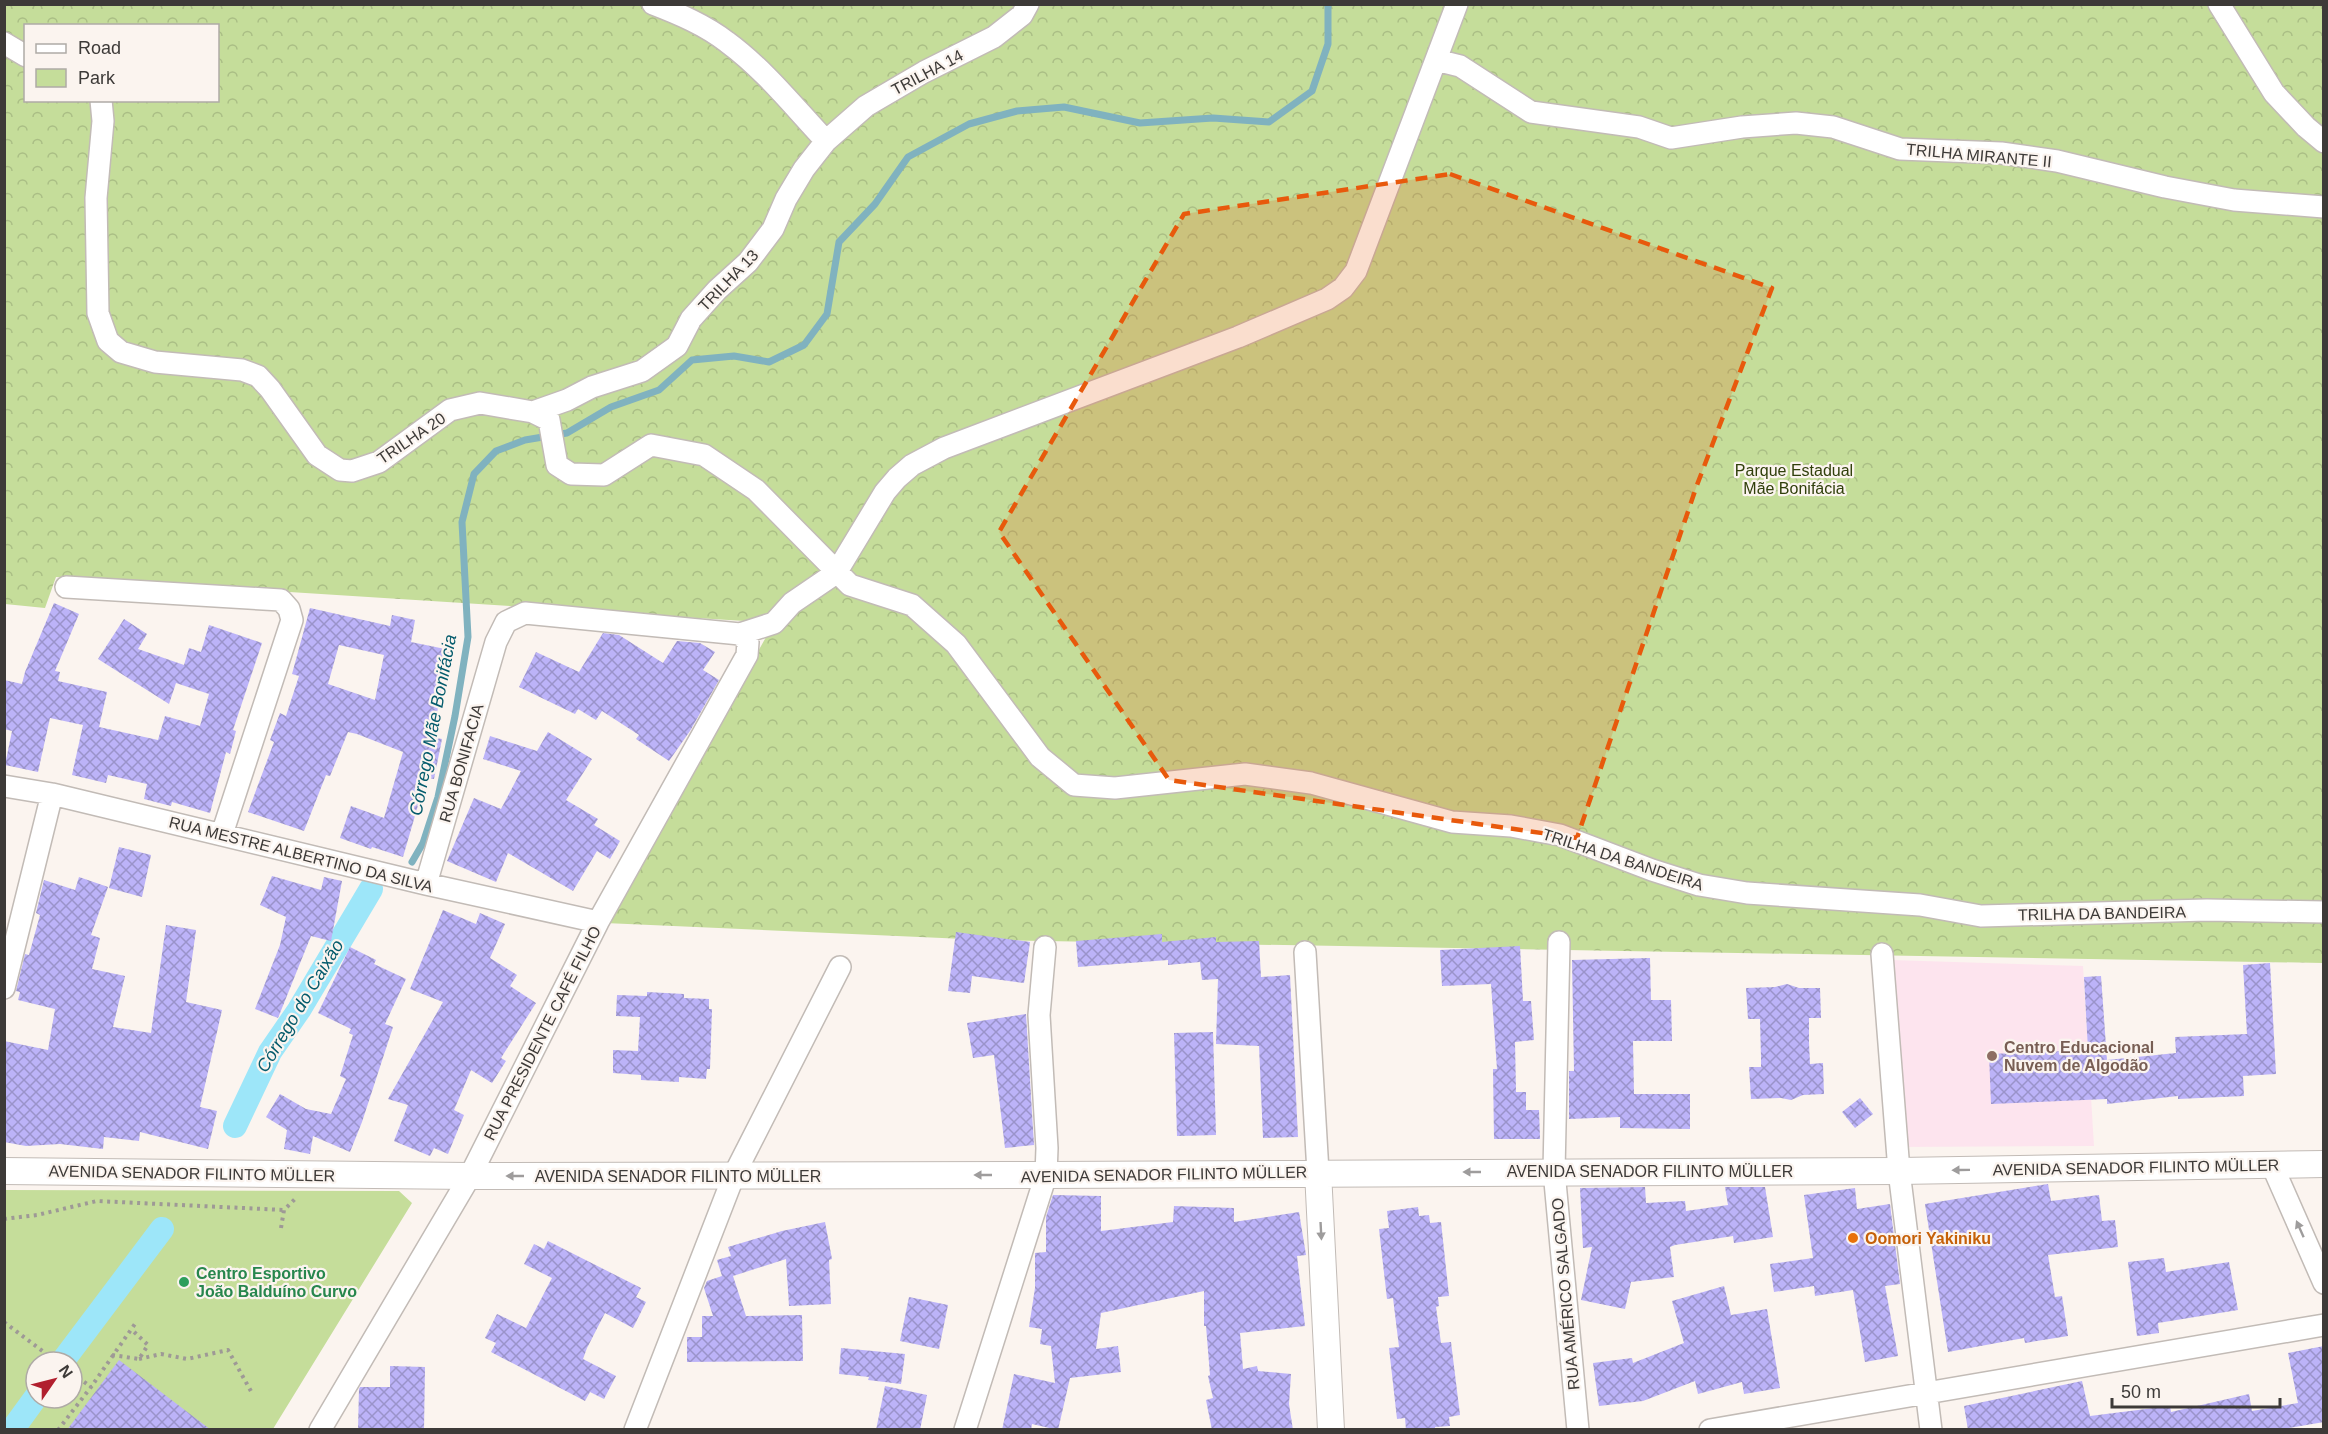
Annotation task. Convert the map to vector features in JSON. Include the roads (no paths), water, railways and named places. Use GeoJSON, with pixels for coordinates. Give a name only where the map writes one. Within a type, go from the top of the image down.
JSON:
{"type":"FeatureCollection","features":[{"type":"Feature","properties":{"kind":"street"},"geometry":{"type":"LineString","coordinates":[[653,4],[689,18],[726,41],[759,69],[826,141]]}},
{"type":"Feature","properties":{"kind":"street","name":"TRILHA 14"},"geometry":{"type":"LineString","coordinates":[[826,141],[866,106],[924,72],[994,37],[1022,15],[1028,4]]}},
{"type":"Feature","properties":{"kind":"street"},"geometry":{"type":"LineString","coordinates":[[740,634],[774,623],[792,603],[836,573],[885,492],[912,465],[944,448],[1238,337],[1328,299],[1343,288],[1356,271],[1457,4]]}},
{"type":"Feature","properties":{"kind":"street"},"geometry":{"type":"LineString","coordinates":[[2219,4],[2274,93],[2306,128],[2324,142]]}},
{"type":"Feature","properties":{"kind":"street"},"geometry":{"type":"LineString","coordinates":[[4,43],[24,55]]}},
{"type":"Feature","properties":{"kind":"street","name":"TRILHA MIRANTE II"},"geometry":{"type":"LineString","coordinates":[[1436,60],[1460,66],[1531,112],[1639,127],[1671,138],[1742,127],[1796,123],[1833,127],[1900,149],[2001,153],[2057,161],[2165,187],[2234,200],[2324,207]]}},
{"type":"Feature","properties":{"kind":"street","name":"TRILHA 20"},"geometry":{"type":"LineString","coordinates":[[101,102],[103,121],[96,198],[98,313],[108,341],[121,352],[155,362],[242,370],[258,376],[270,389],[317,455],[340,470],[352,471],[379,462],[450,410],[480,403],[541,416]]}},
{"type":"Feature","properties":{"kind":"street","name":"TRILHA 13"},"geometry":{"type":"LineString","coordinates":[[541,416],[592,387],[642,371],[677,346],[691,319],[717,290],[748,262],[773,230],[786,199],[826,141]]}},
{"type":"Feature","properties":{"kind":"street"},"geometry":{"type":"LineString","coordinates":[[541,416],[555,450],[557,465],[571,474],[604,475],[651,445],[704,456],[756,490],[836,573]]}},
{"type":"Feature","properties":{"kind":"street","name":"TRILHA DA BANDEIRA"},"geometry":{"type":"LineString","coordinates":[[836,573],[849,585],[912,605],[956,644],[1040,757],[1074,785],[1114,788],[1245,774],[1311,783],[1452,822],[1511,826],[1560,835],[1699,885],[1748,893],[1920,905],[1982,916],[2207,910],[2324,912]]}},
{"type":"Feature","properties":{"kind":"street"},"geometry":{"type":"LineString","coordinates":[[66,587],[281,600],[289,609],[292,620],[222,834]]}},
{"type":"Feature","properties":{"kind":"street","name":"RUA BONIFACIA"},"geometry":{"type":"LineString","coordinates":[[426,884],[496,642],[506,622],[525,612],[740,634]]}},
{"type":"Feature","properties":{"kind":"street","name":"RUA PRESIDENTE CAFÉ FILHO"},"geometry":{"type":"LineString","coordinates":[[320,1430],[470,1176],[598,922],[747,655],[748,642],[740,634]]}},
{"type":"Feature","properties":{"kind":"street","name":"RUA MESTRE ALBERTINO DA SILVA"},"geometry":{"type":"LineString","coordinates":[[4,786],[52,794],[426,884],[598,922]]}},
{"type":"Feature","properties":{"kind":"street"},"geometry":{"type":"LineString","coordinates":[[4,988],[52,794]]}},
{"type":"Feature","properties":{"kind":"street","name":"RUA AMÉRICO SALGADO"},"geometry":{"type":"LineString","coordinates":[[1559,942],[1554,1171],[1578,1430]]}},
{"type":"Feature","properties":{"kind":"street"},"geometry":{"type":"LineString","coordinates":[[965,1430],[1046,1175],[1047,1148],[1039,1015],[1045,947]]}},
{"type":"Feature","properties":{"kind":"street"},"geometry":{"type":"LineString","coordinates":[[1305,952],[1331,1430]]}},
{"type":"Feature","properties":{"kind":"street"},"geometry":{"type":"LineString","coordinates":[[1882,954],[1899,1171],[1931,1430]]}},
{"type":"Feature","properties":{"kind":"street"},"geometry":{"type":"LineString","coordinates":[[635,1430],[734,1175],[840,967]]}},
{"type":"Feature","properties":{"kind":"street","name":"AVENIDA SENADOR FILINTO MÜLLER"},"geometry":{"type":"LineString","coordinates":[[4,1171],[470,1176],[1046,1175],[1899,1171],[2324,1164]]}},
{"type":"Feature","properties":{"kind":"street"},"geometry":{"type":"LineString","coordinates":[[2272,1165],[2324,1283]]}},
{"type":"Feature","properties":{"kind":"street"},"geometry":{"type":"LineString","coordinates":[[1710,1430],[2324,1324]]}},
{"type":"Feature","properties":{"kind":"waterway","name":"Córrego Mãe Bonifácia"},"geometry":{"type":"LineString","coordinates":[[412,862],[423,843],[438,797],[468,637],[462,522],[474,474],[496,451],[525,440],[567,433],[611,407],[659,390],[692,360],[734,356],[769,362],[804,345],[827,314],[839,242],[875,204],[908,157],[969,124],[1017,111],[1064,107],[1140,123],[1213,118],[1269,122],[1312,91],[1328,44],[1328,4]]}},
{"type":"Feature","properties":{"kind":"waterway","name":"Córrego do Caixão"},"geometry":{"type":"LineString","coordinates":[[235,1126],[270,1052],[299,1010],[371,889]]}},
{"type":"Feature","properties":{"kind":"waterway","name":"Córrego do Caixão"},"geometry":{"type":"LineString","coordinates":[[71,1350],[162,1229]]}},
{"type":"Feature","properties":{"kind":"waterway","name":"Córrego do Caixão"},"geometry":{"type":"LineString","coordinates":[[12,1430],[27,1410]]}},
{"type":"Feature","properties":{"kind":"place","name":"Centro Educacional Nuvem de Algodão"},"geometry":{"type":"Point","coordinates":[1992,1056]}},
{"type":"Feature","properties":{"kind":"place","name":"Oomori Yakiniku"},"geometry":{"type":"Point","coordinates":[1853,1238]}},
{"type":"Feature","properties":{"kind":"place","name":"Centro Esportivo João Balduíno Curvo"},"geometry":{"type":"Point","coordinates":[184,1282]}},
{"type":"Feature","properties":{"kind":"park label","name":"Parque Estadual Mãe Bonifácia"},"geometry":{"type":"Point","coordinates":[1794,479]}}]}
